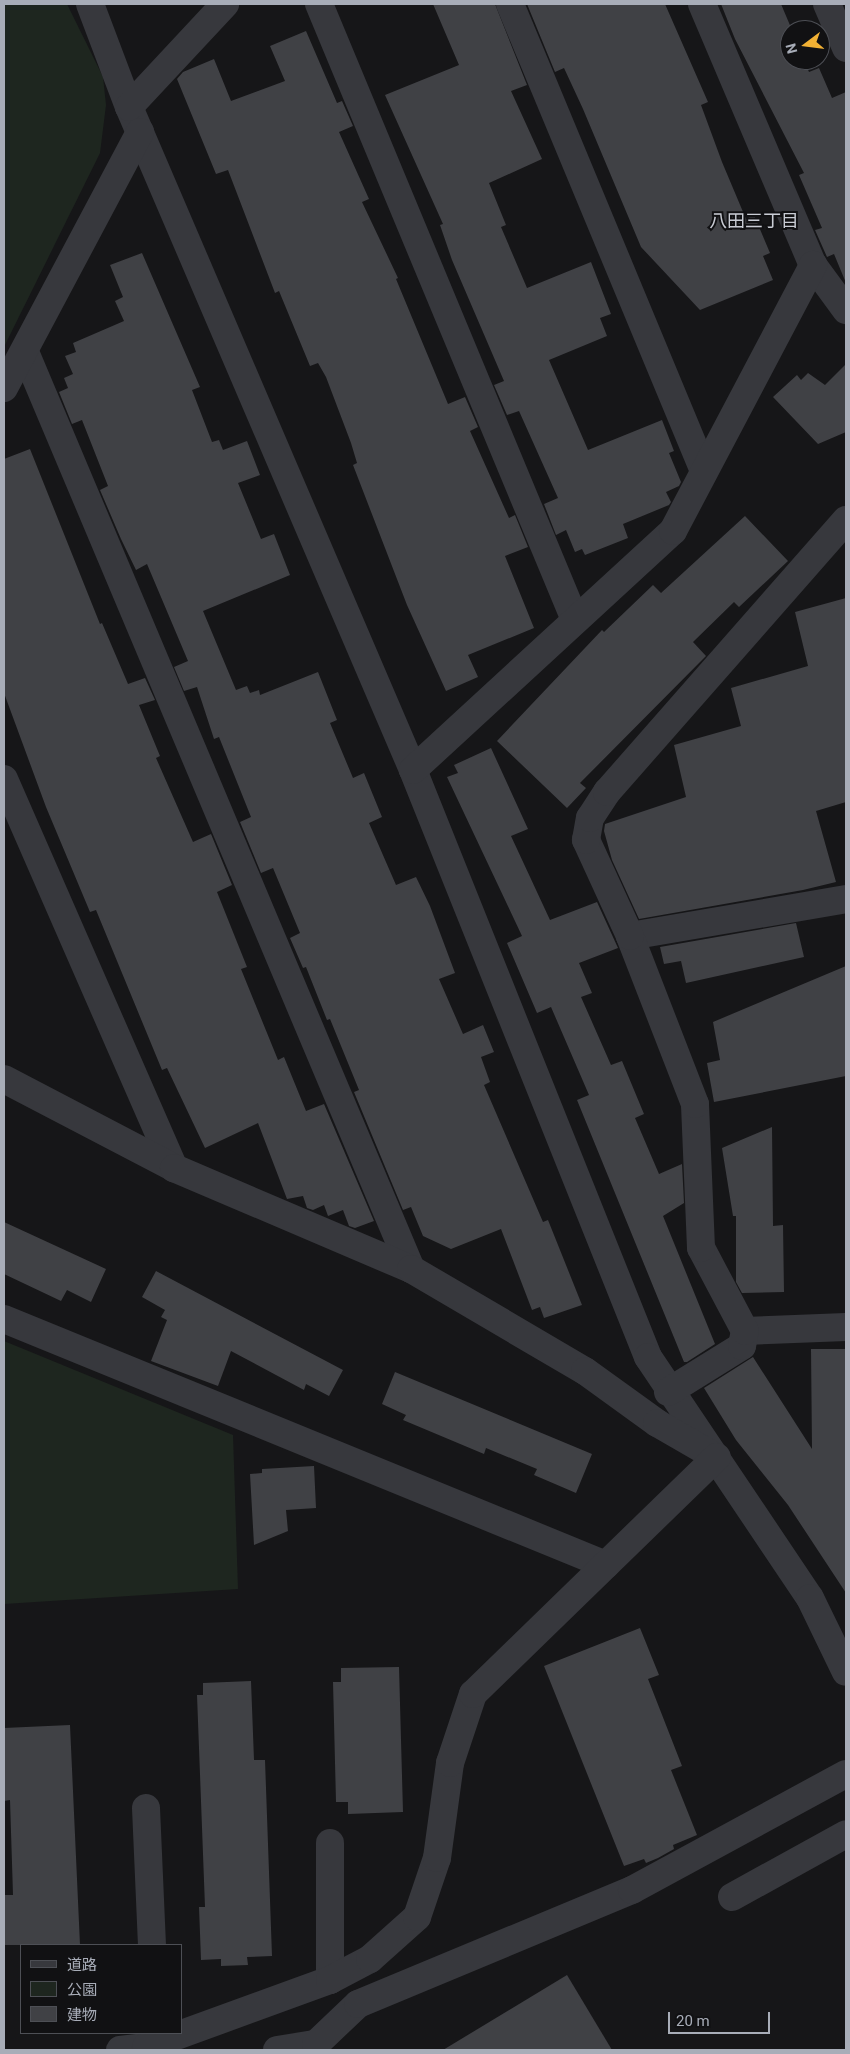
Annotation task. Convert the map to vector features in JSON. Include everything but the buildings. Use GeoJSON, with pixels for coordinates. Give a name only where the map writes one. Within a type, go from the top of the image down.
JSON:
{"type":"FeatureCollection","features":[{"type":"Feature","properties":{"kind":"street"},"geometry":{"type":"LineString","coordinates":[[90,4],[129,106],[413,770],[648,1357],[668,1392],[717,1457],[810,1598],[846,1672]]}},
{"type":"Feature","properties":{"kind":"street"},"geometry":{"type":"LineString","coordinates":[[129,106],[225,4]]}},
{"type":"Feature","properties":{"kind":"street"},"geometry":{"type":"LineString","coordinates":[[319,4],[575,620]]}},
{"type":"Feature","properties":{"kind":"street"},"geometry":{"type":"LineString","coordinates":[[510,4],[704,471]]}},
{"type":"Feature","properties":{"kind":"street"},"geometry":{"type":"LineString","coordinates":[[702,4],[813,264],[846,310]]}},
{"type":"Feature","properties":{"kind":"street"},"geometry":{"type":"LineString","coordinates":[[826,4],[846,48]]}},
{"type":"Feature","properties":{"kind":"street"},"geometry":{"type":"LineString","coordinates":[[4,388],[25,352],[140,132]]}},
{"type":"Feature","properties":{"kind":"street"},"geometry":{"type":"LineString","coordinates":[[413,770],[673,531],[813,264]]}},
{"type":"Feature","properties":{"kind":"street"},"geometry":{"type":"LineString","coordinates":[[25,352],[411,1269]]}},
{"type":"Feature","properties":{"kind":"street"},"geometry":{"type":"LineString","coordinates":[[668,1392],[742,1346],[745,1331],[701,1248],[695,1104],[630,936],[586,840],[590,818],[607,792],[845,525]]}},
{"type":"Feature","properties":{"kind":"street"},"geometry":{"type":"LineString","coordinates":[[4,779],[174,1168]]}},
{"type":"Feature","properties":{"kind":"street"},"geometry":{"type":"LineString","coordinates":[[630,936],[846,899]]}},
{"type":"Feature","properties":{"kind":"street"},"geometry":{"type":"LineString","coordinates":[[4,1079],[174,1168],[411,1269],[586,1371],[657,1423],[717,1457]]}},
{"type":"Feature","properties":{"kind":"street"},"geometry":{"type":"LineString","coordinates":[[4,1319],[606,1565]]}},
{"type":"Feature","properties":{"kind":"street"},"geometry":{"type":"LineString","coordinates":[[745,1331],[846,1328]]}},
{"type":"Feature","properties":{"kind":"street"},"geometry":{"type":"LineString","coordinates":[[182,2029],[330,1980],[370,1959],[417,1916],[437,1858],[450,1763],[473,1694],[717,1457]]}},
{"type":"Feature","properties":{"kind":"street"},"geometry":{"type":"LineString","coordinates":[[277,2050],[320,2047],[358,2004],[632,1890],[846,1774]]}},
{"type":"Feature","properties":{"kind":"street"},"geometry":{"type":"LineString","coordinates":[[146,1808],[152,1944]]}},
{"type":"Feature","properties":{"kind":"street"},"geometry":{"type":"LineString","coordinates":[[732,1897],[846,1834]]}},
{"type":"Feature","properties":{"kind":"street"},"geometry":{"type":"LineString","coordinates":[[330,1843],[330,1980]]}},
{"type":"Feature","properties":{"kind":"street"},"geometry":{"type":"LineString","coordinates":[[138,2043],[165,2034]]}},
{"type":"Feature","properties":{"kind":"green space"},"geometry":{"type":"Polygon","coordinates":[[[4,4],[67,4],[103,77],[106,105],[100,153],[4,347],[4,4]]]}},
{"type":"Feature","properties":{"kind":"green space"},"geometry":{"type":"Polygon","coordinates":[[[4,1341],[233,1435],[238,1589],[4,1604],[4,1341]]]}},
{"type":"Feature","properties":{"kind":"district","name":"八田三丁目"},"geometry":{"type":"Point","coordinates":[754,221]}}]}
